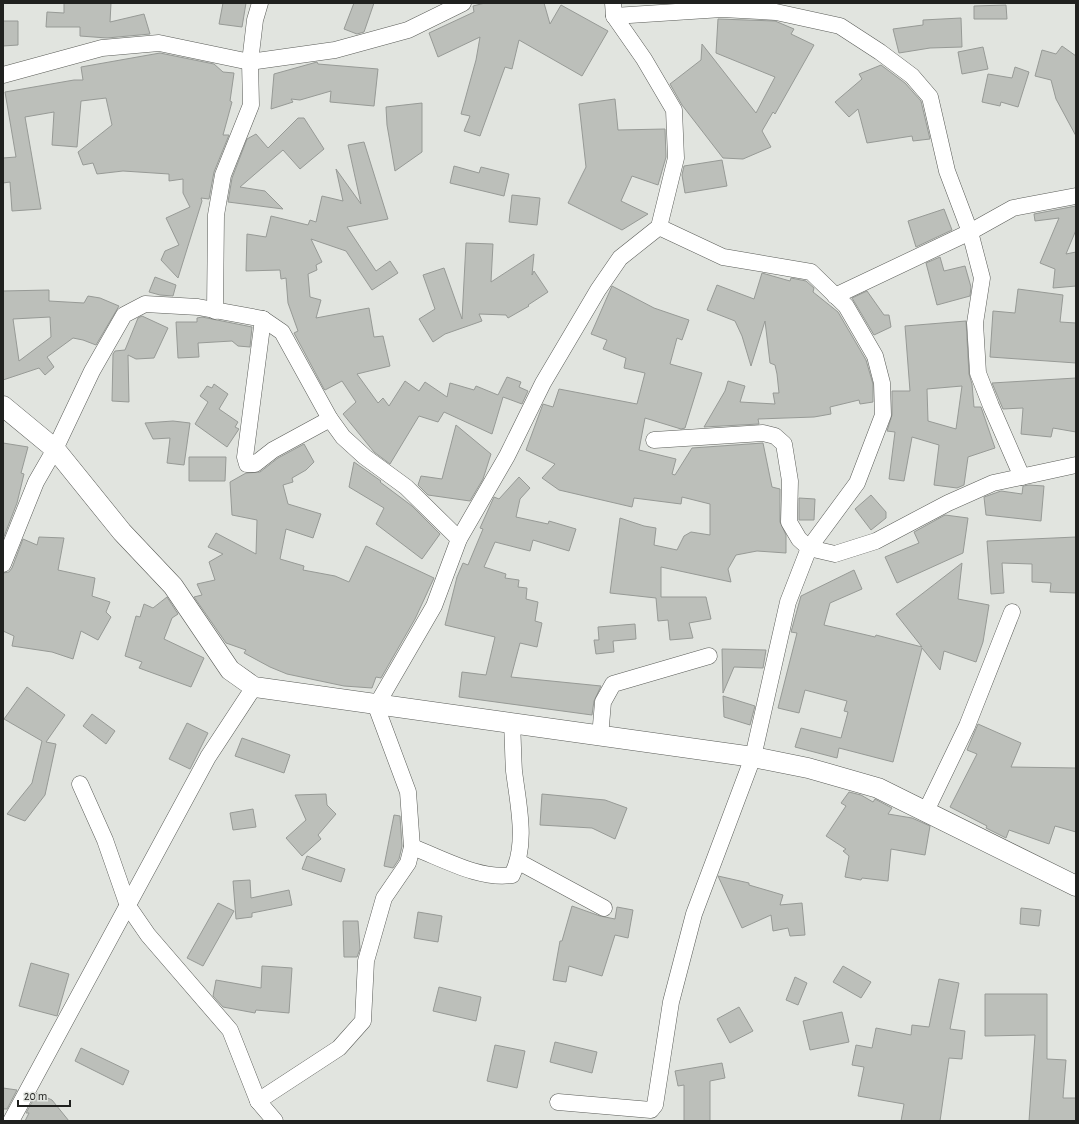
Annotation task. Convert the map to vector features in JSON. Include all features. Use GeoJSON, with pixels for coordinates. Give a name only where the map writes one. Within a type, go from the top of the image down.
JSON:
{"type":"FeatureCollection","features":[{"type":"Feature","properties":{"kind":"street"},"geometry":{"type":"LineString","coordinates":[[215,311],[216,215],[223,175],[251,105],[250,62],[255,20],[260,3]]}},
{"type":"Feature","properties":{"kind":"street"},"geometry":{"type":"LineString","coordinates":[[3,75],[102,48],[159,43],[250,62],[335,50],[408,30],[463,3]]}},
{"type":"Feature","properties":{"kind":"street"},"geometry":{"type":"LineString","coordinates":[[376,706],[434,606],[459,539],[507,456],[543,383],[598,290],[620,258],[659,227],[676,158],[674,110],[614,9]]}},
{"type":"Feature","properties":{"kind":"street"},"geometry":{"type":"LineString","coordinates":[[614,9],[722,9],[776,12],[840,26],[880,52],[912,76],[930,97],[947,171],[970,232],[982,278],[975,323],[978,373],[1022,478]]}},
{"type":"Feature","properties":{"kind":"street"},"geometry":{"type":"LineString","coordinates":[[835,296],[970,232],[1013,208],[1076,196]]}},
{"type":"Feature","properties":{"kind":"street"},"geometry":{"type":"LineString","coordinates":[[558,1102],[651,1110],[655,1105],[671,1002],[694,914],[753,757],[788,602],[810,548],[857,483],[883,415],[882,383],[875,356],[846,306],[811,272],[723,257],[659,227]]}},
{"type":"Feature","properties":{"kind":"street"},"geometry":{"type":"LineString","coordinates":[[3,564],[36,482],[55,450],[92,371],[124,315],[145,304],[198,307],[263,319],[282,332],[330,419],[343,437],[365,457],[406,487],[459,539]]}},
{"type":"Feature","properties":{"kind":"street"},"geometry":{"type":"LineString","coordinates":[[263,319],[246,442],[245,457],[247,464],[255,464],[273,450],[330,419]]}},
{"type":"Feature","properties":{"kind":"street"},"geometry":{"type":"LineString","coordinates":[[3,406],[55,450],[122,532],[173,586],[230,670],[254,687],[376,706],[753,757],[808,768],[878,788],[1076,886]]}},
{"type":"Feature","properties":{"kind":"street"},"geometry":{"type":"LineString","coordinates":[[654,440],[763,433],[775,436],[784,444],[790,481],[789,522],[799,539],[810,548],[835,554],[876,541],[948,503],[987,486],[1076,465]]}},
{"type":"Feature","properties":{"kind":"street"},"geometry":{"type":"LineString","coordinates":[[926,811],[967,726],[1012,612]]}},
{"type":"Feature","properties":{"kind":"street"},"geometry":{"type":"LineString","coordinates":[[600,736],[603,702],[613,684],[709,656]]}},
{"type":"Feature","properties":{"kind":"street"},"geometry":{"type":"LineString","coordinates":[[10,1121],[208,757],[254,687]]}},
{"type":"Feature","properties":{"kind":"street"},"geometry":{"type":"LineString","coordinates":[[258,1101],[339,1048],[363,1021],[366,962],[384,898],[408,863],[412,847],[408,792],[376,706]]}},
{"type":"Feature","properties":{"kind":"street"},"geometry":{"type":"LineString","coordinates":[[412,847],[472,870],[501,876],[512,875],[519,862],[520,815],[514,770],[512,724]]}},
{"type":"Feature","properties":{"kind":"street"},"geometry":{"type":"LineString","coordinates":[[80,784],[105,840],[128,906],[153,941],[230,1030],[258,1101],[275,1121]]}},
{"type":"Feature","properties":{"kind":"street"},"geometry":{"type":"LineString","coordinates":[[519,862],[604,908]]}},
{"type":"Feature","properties":{"kind":"building"},"geometry":{"type":"Polygon","coordinates":[[[64,3],[111,3],[110,22],[144,14],[150,34],[107,38],[80,36],[80,27],[46,27],[47,12],[64,13],[64,3]]]}},
{"type":"Feature","properties":{"kind":"building"},"geometry":{"type":"Polygon","coordinates":[[[223,3],[246,3],[242,27],[219,24],[223,3]]]}},
{"type":"Feature","properties":{"kind":"building"},"geometry":{"type":"Polygon","coordinates":[[[354,3],[374,3],[364,32],[357,34],[344,29],[354,3]]]}},
{"type":"Feature","properties":{"kind":"building"},"geometry":{"type":"Polygon","coordinates":[[[485,3],[544,3],[550,24],[561,5],[608,31],[582,76],[519,40],[512,69],[505,67],[480,136],[464,131],[470,116],[461,114],[476,60],[480,37],[438,57],[429,33],[474,12],[473,6],[485,3]]]}},
{"type":"Feature","properties":{"kind":"building"},"geometry":{"type":"Polygon","coordinates":[[[1006,5],[1007,19],[974,19],[974,6],[1006,5]]]}},
{"type":"Feature","properties":{"kind":"building"},"geometry":{"type":"Polygon","coordinates":[[[961,18],[962,47],[930,48],[899,53],[893,29],[923,25],[923,20],[961,18]]]}},
{"type":"Feature","properties":{"kind":"building"},"geometry":{"type":"Polygon","coordinates":[[[718,19],[775,21],[794,29],[791,34],[814,45],[775,114],[773,112],[762,131],[771,147],[743,159],[723,158],[682,105],[670,84],[701,60],[702,44],[756,113],[775,77],[716,53],[718,19]]]}},
{"type":"Feature","properties":{"kind":"building"},"geometry":{"type":"Polygon","coordinates":[[[3,21],[18,21],[18,45],[3,46],[3,21]]]}},
{"type":"Feature","properties":{"kind":"building"},"geometry":{"type":"Polygon","coordinates":[[[1062,46],[1076,56],[1076,136],[1056,99],[1051,80],[1035,76],[1042,50],[1056,54],[1062,46]]]}},
{"type":"Feature","properties":{"kind":"building"},"geometry":{"type":"Polygon","coordinates":[[[983,47],[988,69],[962,74],[958,52],[983,47]]]}},
{"type":"Feature","properties":{"kind":"building"},"geometry":{"type":"Polygon","coordinates":[[[160,53],[214,64],[223,72],[234,73],[230,101],[232,102],[223,135],[229,135],[214,172],[209,199],[201,198],[202,201],[178,278],[161,260],[165,251],[179,245],[166,218],[190,207],[183,193],[183,179],[169,181],[169,174],[123,171],[97,174],[93,163],[83,165],[78,152],[112,125],[106,98],[81,101],[77,147],[52,145],[54,112],[25,117],[41,209],[12,211],[10,182],[3,183],[3,158],[16,157],[5,92],[74,80],[83,80],[81,67],[160,53]]]}},
{"type":"Feature","properties":{"kind":"building"},"geometry":{"type":"Polygon","coordinates":[[[317,62],[318,64],[378,69],[374,106],[330,102],[331,91],[300,100],[291,99],[293,102],[271,109],[274,74],[317,62]]]}},
{"type":"Feature","properties":{"kind":"building"},"geometry":{"type":"Polygon","coordinates":[[[881,65],[905,83],[921,101],[930,139],[913,141],[912,136],[867,143],[858,109],[849,117],[835,102],[862,79],[859,74],[881,65]]]}},
{"type":"Feature","properties":{"kind":"building"},"geometry":{"type":"Polygon","coordinates":[[[1015,67],[1029,72],[1018,107],[1001,102],[1000,106],[982,102],[988,74],[1012,78],[1015,67]]]}},
{"type":"Feature","properties":{"kind":"building"},"geometry":{"type":"Polygon","coordinates":[[[615,99],[618,130],[665,129],[666,157],[658,185],[632,176],[621,201],[648,214],[622,230],[568,203],[586,167],[579,104],[615,99]]]}},
{"type":"Feature","properties":{"kind":"building"},"geometry":{"type":"Polygon","coordinates":[[[422,103],[422,152],[395,171],[387,125],[386,107],[422,103]]]}},
{"type":"Feature","properties":{"kind":"building"},"geometry":{"type":"Polygon","coordinates":[[[298,118],[304,118],[324,149],[300,169],[283,150],[240,187],[265,191],[283,209],[228,202],[232,178],[247,139],[256,134],[268,148],[298,118]]]}},
{"type":"Feature","properties":{"kind":"building"},"geometry":{"type":"Polygon","coordinates":[[[364,142],[388,219],[347,227],[376,271],[390,261],[398,273],[372,290],[346,251],[311,239],[322,262],[316,265],[317,270],[308,274],[310,297],[321,300],[316,318],[369,308],[374,337],[383,336],[390,366],[357,374],[378,403],[383,398],[389,406],[405,381],[419,391],[425,382],[447,397],[450,383],[474,390],[476,386],[498,395],[507,377],[521,382],[519,387],[528,391],[522,404],[503,397],[492,434],[444,412],[438,422],[419,416],[390,464],[374,452],[343,414],[356,402],[342,381],[325,390],[324,389],[294,333],[298,331],[288,303],[286,278],[281,279],[280,270],[246,271],[247,234],[266,237],[271,216],[308,225],[310,220],[316,222],[322,196],[343,201],[336,169],[361,204],[348,145],[364,142]]]}},
{"type":"Feature","properties":{"kind":"building"},"geometry":{"type":"Polygon","coordinates":[[[722,160],[727,186],[685,193],[682,175],[684,166],[722,160]]]}},
{"type":"Feature","properties":{"kind":"building"},"geometry":{"type":"Polygon","coordinates":[[[454,166],[479,173],[481,167],[509,174],[504,196],[450,183],[454,166]]]}},
{"type":"Feature","properties":{"kind":"building"},"geometry":{"type":"Polygon","coordinates":[[[512,195],[540,198],[537,225],[509,222],[512,195]]]}},
{"type":"Feature","properties":{"kind":"building"},"geometry":{"type":"Polygon","coordinates":[[[1076,206],[1076,230],[1066,254],[1076,252],[1076,286],[1053,288],[1055,269],[1040,263],[1059,218],[1035,221],[1034,214],[1076,206]]]}},
{"type":"Feature","properties":{"kind":"building"},"geometry":{"type":"Polygon","coordinates":[[[944,209],[952,230],[916,247],[908,221],[944,209]]]}},
{"type":"Feature","properties":{"kind":"building"},"geometry":{"type":"Polygon","coordinates":[[[466,243],[493,244],[491,282],[534,254],[532,275],[534,271],[548,292],[528,305],[529,306],[508,318],[506,315],[479,314],[482,321],[445,334],[433,342],[419,319],[435,309],[423,275],[444,268],[462,319],[466,243]]]}},
{"type":"Feature","properties":{"kind":"building"},"geometry":{"type":"Polygon","coordinates":[[[940,257],[944,271],[965,266],[971,287],[970,296],[937,305],[926,263],[940,257]]]}},
{"type":"Feature","properties":{"kind":"building"},"geometry":{"type":"Polygon","coordinates":[[[762,273],[790,281],[791,278],[806,281],[814,288],[813,292],[838,312],[866,360],[873,384],[873,402],[860,404],[859,400],[830,407],[831,414],[814,417],[758,419],[759,424],[704,427],[725,391],[728,381],[745,386],[740,402],[775,404],[773,393],[779,393],[777,374],[775,365],[770,363],[765,321],[751,366],[742,336],[735,321],[707,310],[717,285],[754,299],[762,273]]]}},
{"type":"Feature","properties":{"kind":"building"},"geometry":{"type":"Polygon","coordinates":[[[155,277],[176,285],[173,296],[149,292],[155,277]]]}},
{"type":"Feature","properties":{"kind":"building"},"geometry":{"type":"Polygon","coordinates":[[[612,286],[654,308],[689,320],[682,340],[677,338],[670,364],[702,373],[685,428],[681,429],[645,418],[639,450],[676,459],[672,474],[675,475],[692,448],[763,443],[772,487],[780,489],[780,522],[786,535],[786,553],[757,551],[736,555],[728,569],[731,582],[661,567],[661,597],[706,597],[711,619],[689,623],[693,638],[670,640],[668,620],[658,621],[656,598],[610,593],[620,518],[644,526],[656,528],[654,545],[677,550],[684,536],[691,532],[710,535],[710,504],[682,497],[681,504],[634,498],[632,507],[559,490],[542,478],[555,464],[526,450],[543,404],[553,407],[559,389],[637,404],[645,373],[624,368],[626,358],[603,349],[607,340],[591,334],[612,286]]]}},
{"type":"Feature","properties":{"kind":"building"},"geometry":{"type":"Polygon","coordinates":[[[1018,289],[1063,295],[1060,322],[1076,323],[1076,363],[990,357],[993,311],[1015,313],[1018,289]]]}},
{"type":"Feature","properties":{"kind":"building"},"geometry":{"type":"Polygon","coordinates":[[[49,290],[49,301],[84,303],[88,296],[100,298],[119,306],[96,345],[73,338],[47,357],[54,367],[45,375],[39,368],[3,380],[3,291],[49,290]],[[50,317],[13,319],[19,361],[51,337],[50,317]]]}},
{"type":"Feature","properties":{"kind":"building"},"geometry":{"type":"Polygon","coordinates":[[[867,291],[884,315],[889,315],[891,327],[874,335],[852,298],[867,291]]]}},
{"type":"Feature","properties":{"kind":"building"},"geometry":{"type":"Polygon","coordinates":[[[142,316],[168,328],[154,358],[136,359],[128,355],[129,402],[112,401],[113,354],[115,351],[125,350],[138,318],[142,316]]]}},
{"type":"Feature","properties":{"kind":"building"},"geometry":{"type":"Polygon","coordinates":[[[202,317],[252,327],[250,347],[238,346],[232,341],[198,343],[199,357],[178,358],[176,322],[197,322],[197,318],[202,317]]]}},
{"type":"Feature","properties":{"kind":"building"},"geometry":{"type":"Polygon","coordinates":[[[966,321],[969,374],[972,384],[974,407],[981,407],[995,448],[968,457],[964,485],[957,488],[934,485],[939,445],[912,437],[904,481],[889,479],[895,432],[887,431],[892,415],[892,391],[910,391],[905,326],[966,321]],[[962,386],[927,389],[928,421],[956,429],[962,386]]]}},
{"type":"Feature","properties":{"kind":"building"},"geometry":{"type":"Polygon","coordinates":[[[1076,378],[1076,432],[1053,428],[1051,437],[1021,434],[1023,408],[1003,409],[992,383],[1076,378]]]}},
{"type":"Feature","properties":{"kind":"building"},"geometry":{"type":"Polygon","coordinates":[[[214,384],[228,394],[219,409],[238,422],[235,427],[239,429],[227,447],[195,424],[208,402],[200,396],[207,386],[212,388],[214,384]]]}},
{"type":"Feature","properties":{"kind":"building"},"geometry":{"type":"Polygon","coordinates":[[[173,421],[190,423],[184,465],[167,463],[170,438],[153,439],[145,423],[173,421]]]}},
{"type":"Feature","properties":{"kind":"building"},"geometry":{"type":"Polygon","coordinates":[[[456,425],[491,454],[483,479],[470,501],[428,495],[418,485],[421,476],[442,479],[456,425]]]}},
{"type":"Feature","properties":{"kind":"building"},"geometry":{"type":"Polygon","coordinates":[[[3,443],[28,447],[21,473],[24,474],[17,503],[3,539],[3,443]]]}},
{"type":"Feature","properties":{"kind":"building"},"geometry":{"type":"Polygon","coordinates":[[[304,444],[314,462],[306,470],[292,478],[293,482],[283,485],[288,504],[321,514],[313,538],[286,529],[280,559],[304,566],[303,570],[335,576],[349,582],[366,546],[434,578],[415,619],[381,678],[376,677],[372,688],[344,686],[287,674],[270,667],[244,653],[246,650],[226,643],[194,597],[202,595],[197,584],[215,580],[209,562],[223,554],[208,547],[216,533],[256,554],[257,520],[232,515],[230,482],[246,473],[260,472],[278,458],[304,444]]]}},
{"type":"Feature","properties":{"kind":"building"},"geometry":{"type":"Polygon","coordinates":[[[189,457],[226,457],[225,481],[189,481],[189,457]]]}},
{"type":"Feature","properties":{"kind":"building"},"geometry":{"type":"Polygon","coordinates":[[[354,462],[412,506],[440,534],[422,559],[376,524],[384,508],[349,487],[354,462]]]}},
{"type":"Feature","properties":{"kind":"building"},"geometry":{"type":"Polygon","coordinates":[[[519,477],[530,488],[520,499],[516,517],[548,524],[549,521],[576,529],[569,551],[533,540],[530,551],[495,542],[484,567],[506,574],[505,578],[519,580],[518,587],[527,588],[526,599],[538,602],[535,621],[542,623],[537,647],[520,643],[511,677],[601,686],[594,701],[592,715],[459,697],[462,672],[486,675],[495,637],[445,625],[457,577],[463,563],[468,565],[483,529],[480,528],[494,497],[499,499],[519,477]]]}},
{"type":"Feature","properties":{"kind":"building"},"geometry":{"type":"Polygon","coordinates":[[[1023,486],[1044,486],[1041,521],[986,515],[984,497],[1001,491],[1022,494],[1023,486]]]}},
{"type":"Feature","properties":{"kind":"building"},"geometry":{"type":"Polygon","coordinates":[[[871,495],[886,512],[886,518],[871,530],[855,509],[871,495]]]}},
{"type":"Feature","properties":{"kind":"building"},"geometry":{"type":"Polygon","coordinates":[[[799,498],[815,499],[814,520],[799,520],[799,498]]]}},
{"type":"Feature","properties":{"kind":"building"},"geometry":{"type":"Polygon","coordinates":[[[945,515],[968,518],[963,553],[897,583],[885,557],[919,543],[914,532],[945,515]]]}},
{"type":"Feature","properties":{"kind":"building"},"geometry":{"type":"Polygon","coordinates":[[[39,537],[64,538],[58,570],[95,578],[92,596],[110,602],[106,612],[111,617],[98,640],[81,631],[73,659],[52,652],[12,646],[14,636],[3,631],[3,573],[9,572],[12,568],[23,539],[37,545],[39,537]]]}},
{"type":"Feature","properties":{"kind":"building"},"geometry":{"type":"Polygon","coordinates":[[[1076,537],[1076,593],[1050,592],[1051,583],[1032,582],[1032,564],[1002,563],[1004,593],[991,594],[987,541],[1076,537]]]}},
{"type":"Feature","properties":{"kind":"building"},"geometry":{"type":"Polygon","coordinates":[[[962,563],[958,599],[989,605],[983,642],[976,662],[944,651],[940,670],[922,648],[893,762],[839,748],[837,758],[795,747],[801,728],[841,738],[848,712],[844,711],[847,701],[805,690],[799,713],[778,708],[797,633],[791,632],[801,596],[854,570],[862,589],[830,603],[824,625],[875,637],[876,635],[922,647],[896,614],[962,563]]]}},
{"type":"Feature","properties":{"kind":"building"},"geometry":{"type":"Polygon","coordinates":[[[167,597],[178,614],[172,618],[164,639],[204,658],[191,687],[139,668],[142,662],[125,656],[136,616],[140,617],[144,604],[153,608],[167,597]]]}},
{"type":"Feature","properties":{"kind":"building"},"geometry":{"type":"Polygon","coordinates":[[[635,624],[636,639],[613,641],[614,652],[596,654],[594,640],[599,640],[598,627],[635,624]]]}},
{"type":"Feature","properties":{"kind":"building"},"geometry":{"type":"Polygon","coordinates":[[[722,649],[766,650],[763,668],[734,667],[723,693],[722,649]]]}},
{"type":"Feature","properties":{"kind":"building"},"geometry":{"type":"Polygon","coordinates":[[[27,687],[65,715],[46,742],[56,744],[45,795],[25,821],[7,814],[32,783],[42,741],[4,719],[27,687]]]}},
{"type":"Feature","properties":{"kind":"building"},"geometry":{"type":"Polygon","coordinates":[[[723,696],[755,706],[750,725],[724,717],[723,696]]]}},
{"type":"Feature","properties":{"kind":"building"},"geometry":{"type":"Polygon","coordinates":[[[92,714],[115,731],[106,744],[83,726],[92,714]]]}},
{"type":"Feature","properties":{"kind":"building"},"geometry":{"type":"Polygon","coordinates":[[[187,723],[208,733],[190,769],[169,759],[187,723]]]}},
{"type":"Feature","properties":{"kind":"building"},"geometry":{"type":"Polygon","coordinates":[[[978,724],[1021,743],[1011,767],[1076,768],[1076,832],[1055,826],[1049,844],[1009,830],[1006,838],[986,828],[987,826],[950,807],[977,754],[967,750],[978,724]]]}},
{"type":"Feature","properties":{"kind":"building"},"geometry":{"type":"Polygon","coordinates":[[[242,738],[290,755],[284,773],[235,756],[242,738]]]}},
{"type":"Feature","properties":{"kind":"building"},"geometry":{"type":"Polygon","coordinates":[[[849,792],[861,795],[873,802],[875,799],[892,808],[888,814],[912,818],[930,826],[925,855],[891,849],[888,881],[862,878],[861,880],[845,877],[849,856],[843,851],[846,849],[826,836],[846,806],[841,803],[849,792]]]}},
{"type":"Feature","properties":{"kind":"building"},"geometry":{"type":"Polygon","coordinates":[[[326,794],[327,805],[336,814],[318,835],[321,839],[302,856],[286,838],[306,820],[295,795],[326,794]]]}},
{"type":"Feature","properties":{"kind":"building"},"geometry":{"type":"Polygon","coordinates":[[[542,794],[605,800],[627,808],[615,839],[592,828],[540,825],[542,794]]]}},
{"type":"Feature","properties":{"kind":"building"},"geometry":{"type":"Polygon","coordinates":[[[253,809],[256,827],[233,830],[230,813],[253,809]]]}},
{"type":"Feature","properties":{"kind":"building"},"geometry":{"type":"Polygon","coordinates":[[[394,815],[400,816],[402,846],[399,859],[393,868],[384,866],[394,815]]]}},
{"type":"Feature","properties":{"kind":"building"},"geometry":{"type":"Polygon","coordinates":[[[307,856],[345,869],[341,882],[302,869],[307,856]]]}},
{"type":"Feature","properties":{"kind":"building"},"geometry":{"type":"Polygon","coordinates":[[[718,876],[749,883],[749,885],[783,895],[780,905],[802,903],[805,935],[790,936],[788,928],[773,931],[771,915],[742,928],[718,876]]]}},
{"type":"Feature","properties":{"kind":"building"},"geometry":{"type":"Polygon","coordinates":[[[250,880],[251,898],[289,890],[292,905],[252,913],[252,917],[236,919],[233,881],[250,880]]]}},
{"type":"Feature","properties":{"kind":"building"},"geometry":{"type":"Polygon","coordinates":[[[218,903],[234,911],[203,966],[187,958],[218,903]]]}},
{"type":"Feature","properties":{"kind":"building"},"geometry":{"type":"Polygon","coordinates":[[[572,906],[600,916],[615,919],[617,907],[633,910],[628,938],[615,935],[602,976],[569,966],[566,982],[553,980],[560,941],[562,941],[572,906]]]}},
{"type":"Feature","properties":{"kind":"building"},"geometry":{"type":"Polygon","coordinates":[[[1021,908],[1041,910],[1039,926],[1020,924],[1021,908]]]}},
{"type":"Feature","properties":{"kind":"building"},"geometry":{"type":"Polygon","coordinates":[[[418,912],[442,916],[438,942],[414,938],[418,912]]]}},
{"type":"Feature","properties":{"kind":"building"},"geometry":{"type":"Polygon","coordinates":[[[343,921],[358,921],[360,949],[357,957],[344,957],[343,921]]]}},
{"type":"Feature","properties":{"kind":"building"},"geometry":{"type":"Polygon","coordinates":[[[31,963],[69,974],[57,1016],[19,1006],[31,963]]]}},
{"type":"Feature","properties":{"kind":"building"},"geometry":{"type":"Polygon","coordinates":[[[262,966],[292,968],[289,1013],[256,1010],[255,1013],[223,1007],[213,996],[216,980],[261,988],[262,966]]]}},
{"type":"Feature","properties":{"kind":"building"},"geometry":{"type":"Polygon","coordinates":[[[843,966],[871,982],[861,998],[833,982],[843,966]]]}},
{"type":"Feature","properties":{"kind":"building"},"geometry":{"type":"Polygon","coordinates":[[[795,977],[807,983],[798,1005],[786,1000],[795,977]]]}},
{"type":"Feature","properties":{"kind":"building"},"geometry":{"type":"Polygon","coordinates":[[[939,979],[959,983],[950,1029],[965,1031],[962,1059],[949,1058],[940,1121],[901,1121],[904,1104],[858,1096],[864,1067],[852,1065],[856,1045],[872,1048],[876,1028],[911,1035],[912,1025],[929,1027],[939,979]]]}},
{"type":"Feature","properties":{"kind":"building"},"geometry":{"type":"Polygon","coordinates":[[[439,987],[481,997],[476,1021],[433,1011],[439,987]]]}},
{"type":"Feature","properties":{"kind":"building"},"geometry":{"type":"Polygon","coordinates":[[[985,994],[1047,994],[1047,1059],[1066,1060],[1063,1098],[1076,1098],[1076,1121],[1029,1121],[1035,1035],[985,1036],[985,994]]]}},
{"type":"Feature","properties":{"kind":"building"},"geometry":{"type":"Polygon","coordinates":[[[739,1007],[753,1031],[730,1043],[717,1019],[739,1007]]]}},
{"type":"Feature","properties":{"kind":"building"},"geometry":{"type":"Polygon","coordinates":[[[842,1012],[849,1042],[810,1050],[803,1021],[842,1012]]]}},
{"type":"Feature","properties":{"kind":"building"},"geometry":{"type":"Polygon","coordinates":[[[555,1042],[597,1052],[592,1073],[550,1062],[555,1042]]]}},
{"type":"Feature","properties":{"kind":"building"},"geometry":{"type":"Polygon","coordinates":[[[495,1045],[525,1051],[517,1088],[487,1081],[495,1045]]]}},
{"type":"Feature","properties":{"kind":"building"},"geometry":{"type":"Polygon","coordinates":[[[81,1048],[129,1071],[123,1085],[75,1061],[81,1048]]]}},
{"type":"Feature","properties":{"kind":"building"},"geometry":{"type":"Polygon","coordinates":[[[722,1063],[725,1078],[710,1081],[710,1121],[684,1121],[684,1085],[678,1086],[675,1071],[722,1063]]]}},
{"type":"Feature","properties":{"kind":"building"},"geometry":{"type":"Polygon","coordinates":[[[3,1088],[17,1090],[7,1109],[3,1109],[3,1088]]]}},
{"type":"Feature","properties":{"kind":"building"},"geometry":{"type":"Polygon","coordinates":[[[37,1093],[52,1100],[69,1121],[25,1121],[29,1113],[26,1113],[37,1093]]]}}]}
